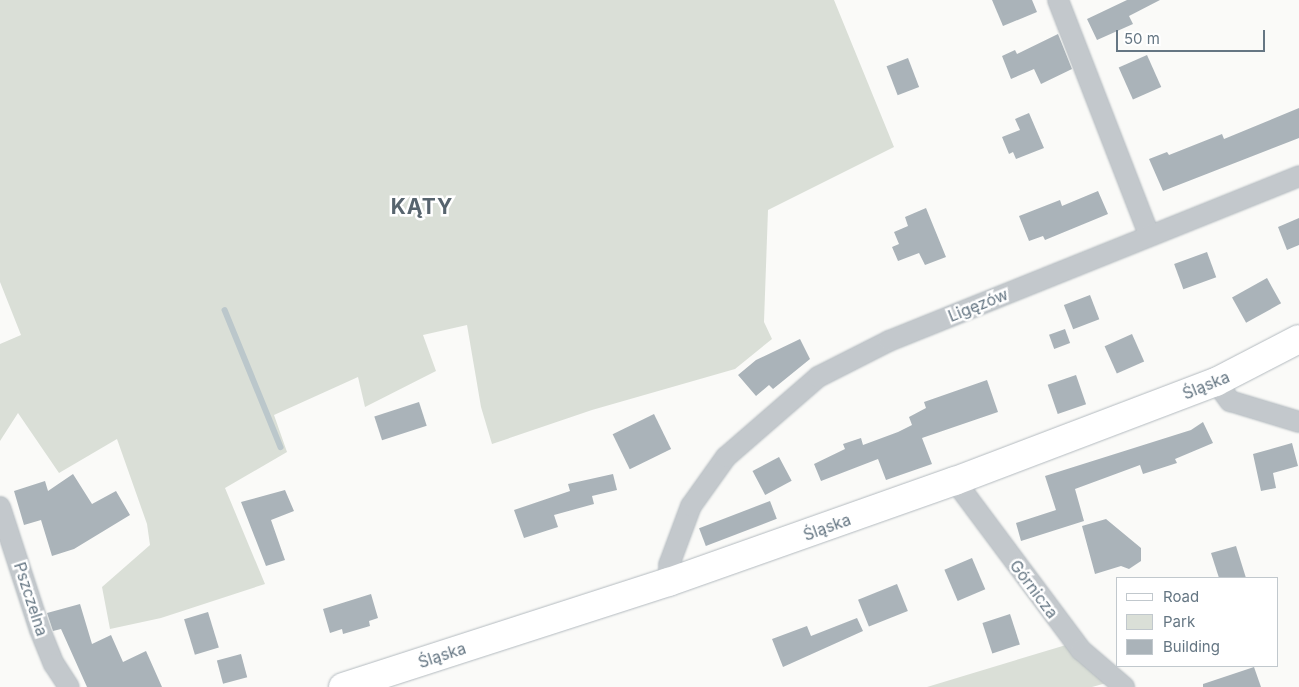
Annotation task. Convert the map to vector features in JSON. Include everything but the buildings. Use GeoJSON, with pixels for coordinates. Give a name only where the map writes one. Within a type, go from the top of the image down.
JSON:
{"type":"FeatureCollection","features":[{"type":"Feature","properties":{"kind":"main road","name":"Śląska"},"geometry":{"type":"LineString","coordinates":[[343,687],[669,582],[955,481],[1216,382],[1299,339]]}},
{"type":"Feature","properties":{"kind":"street"},"geometry":{"type":"LineString","coordinates":[[1058,0],[1149,235]]}},
{"type":"Feature","properties":{"kind":"street","name":"Ligęzów"},"geometry":{"type":"LineString","coordinates":[[669,582],[669,565],[691,506],[726,457],[818,378],[889,341],[1299,176]]}},
{"type":"Feature","properties":{"kind":"street"},"geometry":{"type":"LineString","coordinates":[[1216,382],[1230,401],[1299,422]]}},
{"type":"Feature","properties":{"kind":"street","name":"Górnicza"},"geometry":{"type":"LineString","coordinates":[[955,481],[1081,650],[1124,687]]}},
{"type":"Feature","properties":{"kind":"street","name":"Pszczelna"},"geometry":{"type":"LineString","coordinates":[[0,506],[40,630],[54,664],[69,687]]}},
{"type":"Feature","properties":{"kind":"green space"},"geometry":{"type":"Polygon","coordinates":[[[0,0],[834,0],[894,147],[768,210],[764,322],[772,339],[735,369],[592,410],[492,444],[481,407],[467,325],[423,335],[436,371],[365,407],[358,377],[274,415],[287,452],[225,488],[265,584],[161,618],[110,629],[102,587],[150,545],[147,524],[117,439],[59,473],[18,413],[0,441],[0,344],[21,335],[0,282],[0,0]]]}},
{"type":"Feature","properties":{"kind":"green space"},"geometry":{"type":"Polygon","coordinates":[[[1066,645],[1110,682],[1092,687],[927,687],[1066,645]]]}},
{"type":"Feature","properties":{"kind":"waterway"},"geometry":{"type":"LineString","coordinates":[[225,310],[281,447]]}},
{"type":"Feature","properties":{"kind":"district","name":"KĄTY"},"geometry":{"type":"Point","coordinates":[422,207]}}]}
